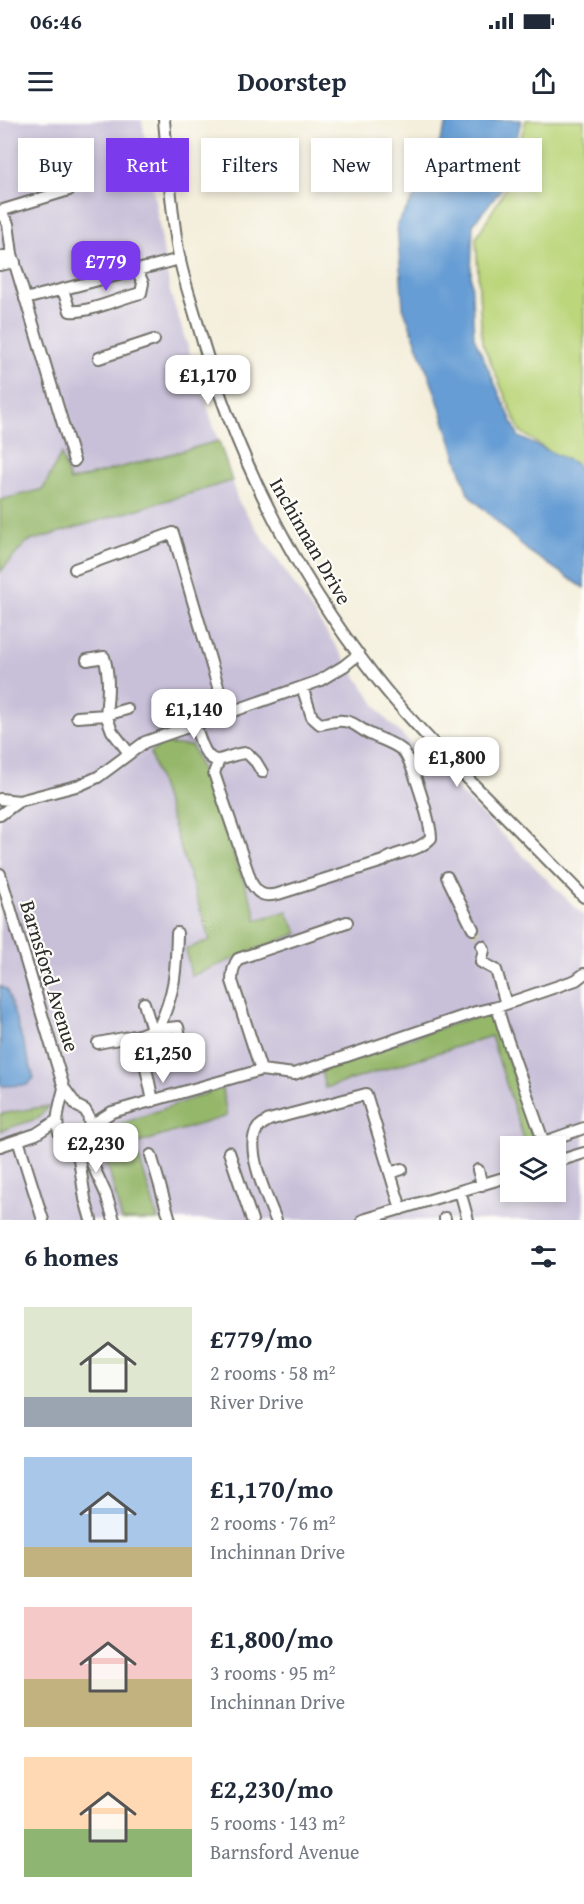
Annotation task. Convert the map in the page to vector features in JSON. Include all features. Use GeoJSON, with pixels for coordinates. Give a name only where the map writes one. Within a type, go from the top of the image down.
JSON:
{"type":"FeatureCollection","features":[{"type":"Feature","properties":{"kind":"street","name":"Inchinnan Drive"},"geometry":{"type":"LineString","coordinates":[[164,120],[180,259],[215,383],[254,480],[296,561],[326,608],[384,687],[431,740],[584,897]]}},
{"type":"Feature","properties":{"kind":"street"},"geometry":{"type":"LineString","coordinates":[[62,192],[0,211],[8,224],[25,299],[74,461]]}},
{"type":"Feature","properties":{"kind":"street"},"geometry":{"type":"LineString","coordinates":[[0,257],[14,258]]}},
{"type":"Feature","properties":{"kind":"street"},"geometry":{"type":"LineString","coordinates":[[0,265],[14,258]]}},
{"type":"Feature","properties":{"kind":"street"},"geometry":{"type":"LineString","coordinates":[[25,299],[180,259]]}},
{"type":"Feature","properties":{"kind":"street"},"geometry":{"type":"LineString","coordinates":[[102,260],[106,277]]}},
{"type":"Feature","properties":{"kind":"street"},"geometry":{"type":"LineString","coordinates":[[63,290],[70,311],[81,312],[141,292],[142,283],[136,270]]}},
{"type":"Feature","properties":{"kind":"street"},"geometry":{"type":"LineString","coordinates":[[99,358],[154,340]]}},
{"type":"Feature","properties":{"kind":"street"},"geometry":{"type":"LineString","coordinates":[[75,569],[173,533],[226,714]]}},
{"type":"Feature","properties":{"kind":"street"},"geometry":{"type":"LineString","coordinates":[[0,799],[18,801],[81,785],[98,777],[145,742],[319,681],[359,654]]}},
{"type":"Feature","properties":{"kind":"street"},"geometry":{"type":"LineString","coordinates":[[87,660],[104,657],[108,671],[106,715],[112,731],[129,753]]}},
{"type":"Feature","properties":{"kind":"street"},"geometry":{"type":"LineString","coordinates":[[219,760],[214,772],[252,884],[256,891],[266,896],[423,847],[431,838],[431,828],[412,769],[404,752],[393,744],[365,732],[356,724],[343,720],[320,724],[312,717],[302,687]]}},
{"type":"Feature","properties":{"kind":"street"},"geometry":{"type":"LineString","coordinates":[[76,717],[106,715],[127,709]]}},
{"type":"Feature","properties":{"kind":"street"},"geometry":{"type":"LineString","coordinates":[[195,725],[208,756],[213,760],[238,753],[247,753],[262,772]]}},
{"type":"Feature","properties":{"kind":"street"},"geometry":{"type":"LineString","coordinates":[[0,815],[18,801]]}},
{"type":"Feature","properties":{"kind":"street","name":"Barnsford Avenue"},"geometry":{"type":"LineString","coordinates":[[0,874],[64,1088],[88,1114],[90,1157],[114,1220]]}},
{"type":"Feature","properties":{"kind":"street"},"geometry":{"type":"LineString","coordinates":[[447,877],[473,929]]}},
{"type":"Feature","properties":{"kind":"street"},"geometry":{"type":"LineString","coordinates":[[261,1070],[232,981],[232,969],[235,963],[238,959],[347,922]]}},
{"type":"Feature","properties":{"kind":"street"},"geometry":{"type":"LineString","coordinates":[[155,1030],[171,998],[177,933]]}},
{"type":"Feature","properties":{"kind":"street"},"geometry":{"type":"LineString","coordinates":[[482,946],[484,950],[481,962],[496,970],[504,1030],[542,1136]]}},
{"type":"Feature","properties":{"kind":"street"},"geometry":{"type":"LineString","coordinates":[[36,1134],[76,1140],[112,1112],[261,1070],[294,1074],[583,978]]}},
{"type":"Feature","properties":{"kind":"street"},"geometry":{"type":"LineString","coordinates":[[144,1003],[155,1030]]}},
{"type":"Feature","properties":{"kind":"street"},"geometry":{"type":"LineString","coordinates":[[98,1043],[178,1027],[181,1040],[159,1047]]}},
{"type":"Feature","properties":{"kind":"street"},"geometry":{"type":"LineString","coordinates":[[139,1035],[153,1101]]}},
{"type":"Feature","properties":{"kind":"street","name":"Barnsford Avenue"},"geometry":{"type":"LineString","coordinates":[[64,1088],[57,1128],[79,1160],[91,1220]]}},
{"type":"Feature","properties":{"kind":"street"},"geometry":{"type":"LineString","coordinates":[[276,1220],[261,1180],[252,1145],[257,1129],[269,1120],[366,1094],[401,1209]]}},
{"type":"Feature","properties":{"kind":"street"},"geometry":{"type":"LineString","coordinates":[[0,1146],[36,1134],[58,1117],[64,1108],[112,1112]]}},
{"type":"Feature","properties":{"kind":"street"},"geometry":{"type":"LineString","coordinates":[[564,1136],[584,1128]]}},
{"type":"Feature","properties":{"kind":"street"},"geometry":{"type":"LineString","coordinates":[[18,1140],[43,1220]]}},
{"type":"Feature","properties":{"kind":"street"},"geometry":{"type":"LineString","coordinates":[[229,1152],[252,1220]]}},
{"type":"Feature","properties":{"kind":"street"},"geometry":{"type":"LineString","coordinates":[[566,1159],[584,1153]]}},
{"type":"Feature","properties":{"kind":"street"},"geometry":{"type":"LineString","coordinates":[[151,1155],[170,1220]]}},
{"type":"Feature","properties":{"kind":"street"},"geometry":{"type":"LineString","coordinates":[[391,1173],[402,1169]]}},
{"type":"Feature","properties":{"kind":"street"},"geometry":{"type":"LineString","coordinates":[[478,1170],[482,1185]]}},
{"type":"Feature","properties":{"kind":"street"},"geometry":{"type":"LineString","coordinates":[[363,1220],[500,1179]]}},
{"type":"Feature","properties":{"kind":"street"},"geometry":{"type":"LineString","coordinates":[[460,1191],[468,1220]]}},
{"type":"Feature","properties":{"kind":"shaded area"},"geometry":{"type":"Polygon","coordinates":[[[0,120],[142,120],[145,138],[106,138],[106,192],[154,192],[170,292],[238,501],[383,716],[584,916],[584,1220],[0,1220],[0,120]]]}},
{"type":"Feature","properties":{"kind":"green space"},"geometry":{"type":"Polygon","coordinates":[[[526,120],[584,120],[584,473],[575,463],[550,452],[520,431],[482,342],[476,238],[504,192],[542,192],[542,138],[521,138],[526,120]]]}},
{"type":"Feature","properties":{"kind":"green space"},"geometry":{"type":"Polygon","coordinates":[[[219,441],[232,481],[27,542],[0,572],[0,500],[43,489],[61,454],[70,481],[219,441]]]}},
{"type":"Feature","properties":{"kind":"green space"},"geometry":{"type":"Polygon","coordinates":[[[162,744],[192,746],[255,911],[256,920],[288,911],[298,933],[191,976],[186,949],[210,940],[150,753],[162,744]]]}},
{"type":"Feature","properties":{"kind":"green space"},"geometry":{"type":"Polygon","coordinates":[[[486,1013],[496,1020],[533,1136],[523,1136],[491,1036],[325,1088],[321,1068],[486,1013]]]}},
{"type":"Feature","properties":{"kind":"green space"},"geometry":{"type":"Polygon","coordinates":[[[222,1088],[227,1116],[135,1144],[158,1220],[122,1220],[102,1144],[109,1128],[222,1088]]]}},
{"type":"Feature","properties":{"kind":"green space"},"geometry":{"type":"Polygon","coordinates":[[[48,1106],[39,1118],[0,1131],[0,1114],[48,1106]]]}},
{"type":"Feature","properties":{"kind":"water"},"geometry":{"type":"Polygon","coordinates":[[[448,120],[521,120],[517,138],[441,138],[448,120]]]}},
{"type":"Feature","properties":{"kind":"water"},"geometry":{"type":"Polygon","coordinates":[[[417,192],[499,192],[473,224],[471,274],[474,337],[519,437],[575,463],[584,473],[584,588],[528,551],[468,494],[435,392],[403,307],[397,224],[417,192]]]}},
{"type":"Feature","properties":{"kind":"water"},"geometry":{"type":"Polygon","coordinates":[[[0,986],[7,990],[34,1078],[27,1085],[3,1086],[0,1084],[0,986]]]}},
{"type":"Feature","properties":{"kind":"tunnel"},"geometry":{"type":"LineString","coordinates":[[473,929],[482,946]]}}]}
